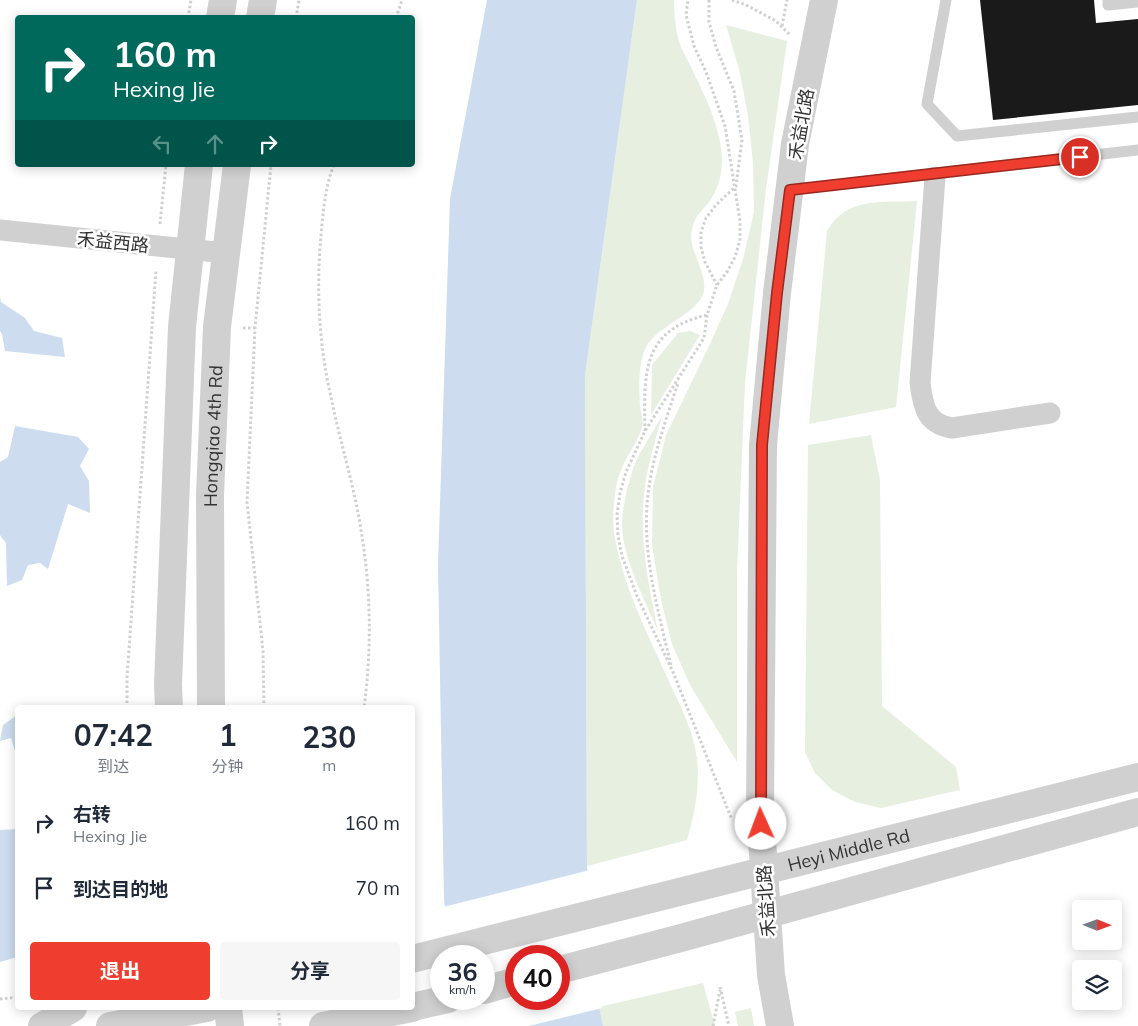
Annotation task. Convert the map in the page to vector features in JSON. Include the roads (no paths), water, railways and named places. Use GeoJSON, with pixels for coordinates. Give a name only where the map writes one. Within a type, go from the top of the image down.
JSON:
{"type":"FeatureCollection","features":[{"type":"Feature","properties":{"kind":"street"},"geometry":{"type":"LineString","coordinates":[[220,15],[223,0]]}},
{"type":"Feature","properties":{"kind":"street"},"geometry":{"type":"LineString","coordinates":[[260,15],[263,0]]}},
{"type":"Feature","properties":{"kind":"street","name":"禾益北路"},"geometry":{"type":"LineString","coordinates":[[780,1026],[772,975],[760,809],[762,445],[777,293],[796,144],[824,0]]}},
{"type":"Feature","properties":{"kind":"street","name":"Hongqiao 4th Rd"},"geometry":{"type":"LineString","coordinates":[[169,705],[168,685],[182,327],[199,167]]}},
{"type":"Feature","properties":{"kind":"street","name":"Hongqiao 4th Rd"},"geometry":{"type":"LineString","coordinates":[[211,705],[210,494],[217,327],[237,167]]}},
{"type":"Feature","properties":{"kind":"street"},"geometry":{"type":"LineString","coordinates":[[935,177],[920,384],[923,406],[934,422],[952,428],[1050,413]]}},
{"type":"Feature","properties":{"kind":"street","name":"禾益西路"},"geometry":{"type":"LineString","coordinates":[[0,230],[226,254]]}},
{"type":"Feature","properties":{"kind":"street","name":"Heyi Middle Rd"},"geometry":{"type":"LineString","coordinates":[[415,958],[1138,777]]}},
{"type":"Feature","properties":{"kind":"street"},"geometry":{"type":"LineString","coordinates":[[570,967],[1138,812]]}},
{"type":"Feature","properties":{"kind":"street"},"geometry":{"type":"LineString","coordinates":[[42,1026],[70,1010]]}},
{"type":"Feature","properties":{"kind":"street"},"geometry":{"type":"LineString","coordinates":[[228,1010],[230,1026]]}},
{"type":"Feature","properties":{"kind":"street"},"geometry":{"type":"LineString","coordinates":[[323,1026],[400,1010]]}},
{"type":"Feature","properties":{"kind":"street"},"geometry":{"type":"LineString","coordinates":[[373,1026],[382,1020],[410,1010]]}},
{"type":"Feature","properties":{"kind":"street"},"geometry":{"type":"LineString","coordinates":[[110,1026],[191,1013]]}},
{"type":"Feature","properties":{"kind":"lane"},"geometry":{"type":"LineString","coordinates":[[946,0],[927,104],[957,136],[1138,117]]}},
{"type":"Feature","properties":{"kind":"lane"},"geometry":{"type":"LineString","coordinates":[[1108,0],[1108,5],[1138,2]]}},
{"type":"Feature","properties":{"kind":"lane"},"geometry":{"type":"LineString","coordinates":[[790,190],[1138,150]]}},
{"type":"Feature","properties":{"kind":"water"},"geometry":{"type":"Polygon","coordinates":[[[487,0],[637,0],[585,376],[587,866],[599,1006],[603,1026],[456,1026],[473,1010],[495,1010],[495,945],[449,945],[444,899],[438,565],[450,199],[487,0]]]}},
{"type":"Feature","properties":{"kind":"water"},"geometry":{"type":"Polygon","coordinates":[[[0,296],[1,302],[25,318],[34,331],[62,338],[65,357],[5,351],[0,331],[0,296]]]}},
{"type":"Feature","properties":{"kind":"water"},"geometry":{"type":"Polygon","coordinates":[[[15,426],[78,437],[89,449],[80,466],[89,481],[90,513],[68,504],[48,569],[40,563],[28,565],[22,580],[7,586],[6,543],[0,535],[0,462],[8,457],[15,426]]]}},
{"type":"Feature","properties":{"kind":"water"},"geometry":{"type":"Polygon","coordinates":[[[15,716],[15,751],[11,738],[0,741],[3,725],[15,716]]]}},
{"type":"Feature","properties":{"kind":"water"},"geometry":{"type":"Polygon","coordinates":[[[15,829],[15,958],[0,962],[0,830],[15,829]]]}}]}
